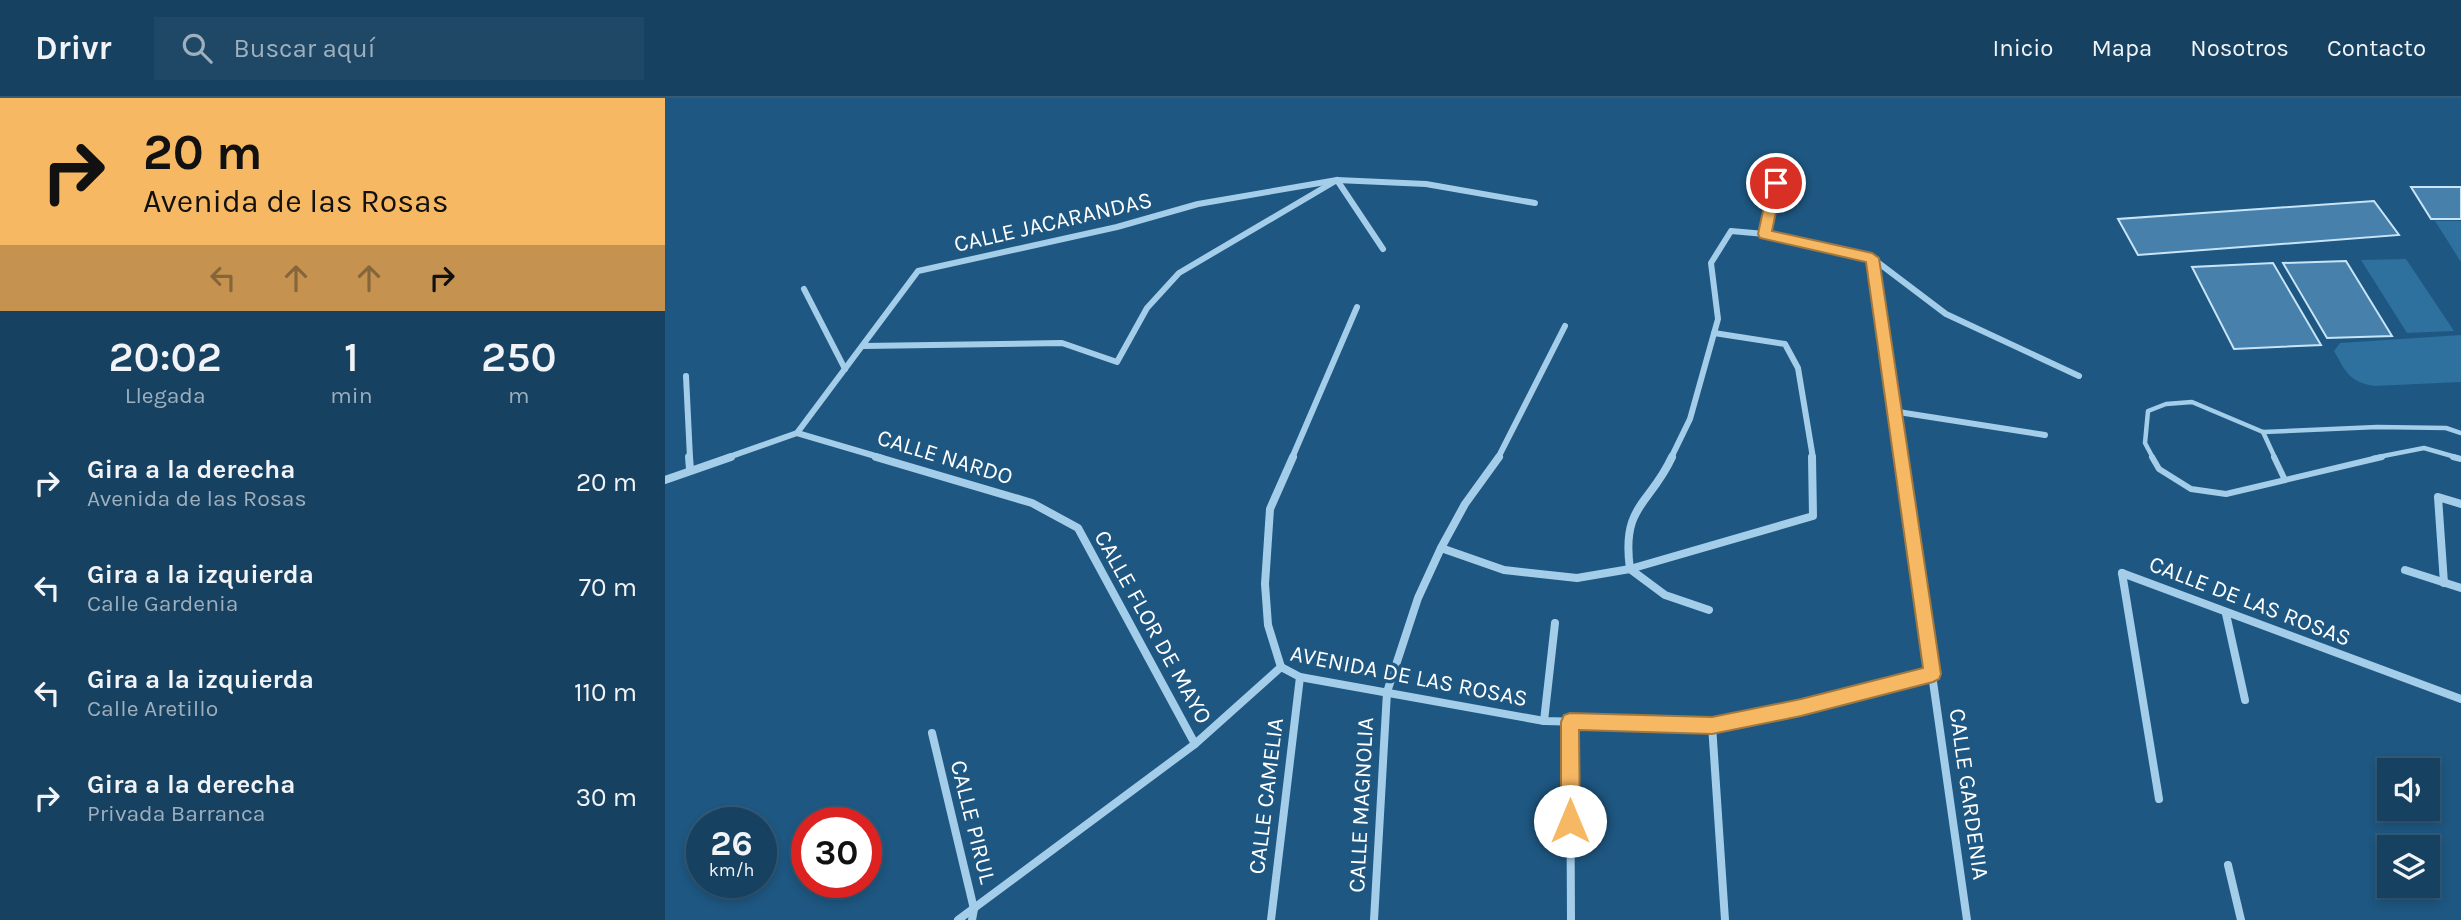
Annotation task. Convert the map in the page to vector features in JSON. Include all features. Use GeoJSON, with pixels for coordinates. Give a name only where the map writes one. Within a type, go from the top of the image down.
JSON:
{"type":"FeatureCollection","features":[{"type":"Feature","properties":{"kind":"street","name":"CALLE JACARANDAS"},"geometry":{"type":"LineString","coordinates":[[797,433],[918,271],[1117,227],[1198,204],[1337,180],[1426,184],[1535,203]]}},
{"type":"Feature","properties":{"kind":"street"},"geometry":{"type":"LineString","coordinates":[[863,346],[1062,343],[1117,362],[1147,308],[1179,274],[1337,180],[1383,249]]}},
{"type":"Feature","properties":{"kind":"street"},"geometry":{"type":"LineString","coordinates":[[1765,234],[1776,183]]}},
{"type":"Feature","properties":{"kind":"street"},"geometry":{"type":"LineString","coordinates":[[1709,610],[1665,595],[1630,569],[1626,542],[1638,504],[1666,470],[1690,419],[1718,318],[1711,263],[1731,231],[1765,234],[1872,258],[1946,314],[2079,376]]}},
{"type":"Feature","properties":{"kind":"street","name":"CALLE GARDENIA"},"geometry":{"type":"LineString","coordinates":[[1872,258],[1967,920]]}},
{"type":"Feature","properties":{"kind":"street"},"geometry":{"type":"LineString","coordinates":[[804,289],[845,369]]}},
{"type":"Feature","properties":{"kind":"street"},"geometry":{"type":"LineString","coordinates":[[1281,667],[1267,611],[1265,584],[1270,509],[1357,307]]}},
{"type":"Feature","properties":{"kind":"street","name":"CALLE MAGNOLIA"},"geometry":{"type":"LineString","coordinates":[[1374,920],[1387,692],[1418,598],[1441,548],[1465,504],[1505,449],[1565,326]]}},
{"type":"Feature","properties":{"kind":"street"},"geometry":{"type":"LineString","coordinates":[[1441,548],[1503,570],[1577,578],[1630,569],[1813,516],[1814,467],[1798,368],[1785,344],[1714,332]]}},
{"type":"Feature","properties":{"kind":"street"},"geometry":{"type":"LineString","coordinates":[[685,376],[690,469]]}},
{"type":"Feature","properties":{"kind":"street"},"geometry":{"type":"LineString","coordinates":[[1892,411],[2045,435]]}},
{"type":"Feature","properties":{"kind":"street"},"geometry":{"type":"LineString","coordinates":[[665,480],[797,433]]}},
{"type":"Feature","properties":{"kind":"street","name":"CALLE NARDO"},"geometry":{"type":"LineString","coordinates":[[797,433],[1032,502],[1077,528]]}},
{"type":"Feature","properties":{"kind":"street"},"geometry":{"type":"LineString","coordinates":[[2444,583],[2438,496],[2461,504]]}},
{"type":"Feature","properties":{"kind":"street","name":"CALLE FLOR DE MAYO"},"geometry":{"type":"LineString","coordinates":[[1077,528],[1195,744]]}},
{"type":"Feature","properties":{"kind":"street"},"geometry":{"type":"LineString","coordinates":[[2406,570],[2461,589]]}},
{"type":"Feature","properties":{"kind":"street","name":"CALLE DE LAS ROSAS"},"geometry":{"type":"LineString","coordinates":[[2159,799],[2122,573],[2226,614],[2461,699]]}},
{"type":"Feature","properties":{"kind":"street"},"geometry":{"type":"LineString","coordinates":[[2226,614],[2245,700]]}},
{"type":"Feature","properties":{"kind":"street"},"geometry":{"type":"LineString","coordinates":[[1544,721],[1555,623]]}},
{"type":"Feature","properties":{"kind":"street","name":"AVENIDA DE LAS ROSAS"},"geometry":{"type":"LineString","coordinates":[[958,920],[1195,744],[1281,667],[1300,677],[1544,721],[1712,725],[1801,707],[1933,674]]}},
{"type":"Feature","properties":{"kind":"street","name":"CALLE CAMELIA"},"geometry":{"type":"LineString","coordinates":[[1271,920],[1300,677]]}},
{"type":"Feature","properties":{"kind":"street"},"geometry":{"type":"LineString","coordinates":[[1570,722],[1571,920]]}},
{"type":"Feature","properties":{"kind":"street"},"geometry":{"type":"LineString","coordinates":[[1712,725],[1725,920]]}},
{"type":"Feature","properties":{"kind":"street","name":"CALLE PIRUL"},"geometry":{"type":"LineString","coordinates":[[932,733],[974,909],[972,920]]}},
{"type":"Feature","properties":{"kind":"street"},"geometry":{"type":"LineString","coordinates":[[2228,865],[2241,920]]}},
{"type":"Feature","properties":{"kind":"lane"},"geometry":{"type":"LineString","coordinates":[[2461,433],[2446,428],[2377,427],[2263,432],[2192,402],[2166,404],[2148,411],[2145,443],[2159,470],[2191,489],[2226,494],[2284,478],[2424,448],[2461,459]]}},
{"type":"Feature","properties":{"kind":"lane"},"geometry":{"type":"LineString","coordinates":[[2263,432],[2284,478]]}},
{"type":"Feature","properties":{"kind":"shaded area"},"geometry":{"type":"Polygon","coordinates":[[[2435,221],[2461,221],[2461,262],[2435,221]]]}},
{"type":"Feature","properties":{"kind":"shaded area"},"geometry":{"type":"Polygon","coordinates":[[[2406,259],[2454,331],[2407,333],[2361,260],[2406,259]]]}},
{"type":"Feature","properties":{"kind":"shaded area"},"geometry":{"type":"Polygon","coordinates":[[[2461,335],[2461,382],[2374,386],[2365,384],[2349,375],[2334,351],[2340,343],[2461,335]]]}},
{"type":"Feature","properties":{"kind":"building"},"geometry":{"type":"Polygon","coordinates":[[[2411,187],[2461,187],[2461,219],[2431,219],[2411,187]]]}},
{"type":"Feature","properties":{"kind":"building"},"geometry":{"type":"Polygon","coordinates":[[[2374,201],[2399,235],[2138,255],[2118,219],[2374,201]]]}},
{"type":"Feature","properties":{"kind":"building"},"geometry":{"type":"Polygon","coordinates":[[[2346,261],[2392,336],[2327,338],[2283,263],[2346,261]]]}},
{"type":"Feature","properties":{"kind":"building"},"geometry":{"type":"Polygon","coordinates":[[[2273,263],[2321,345],[2234,349],[2192,267],[2273,263]]]}},
{"type":"Feature","properties":{"kind":"route"},"geometry":{"type":"LineString","coordinates":[[1570,821],[1570,722],[1712,725],[1801,707],[1933,674],[1892,411],[1872,258],[1765,234],[1776,183]]}}]}
